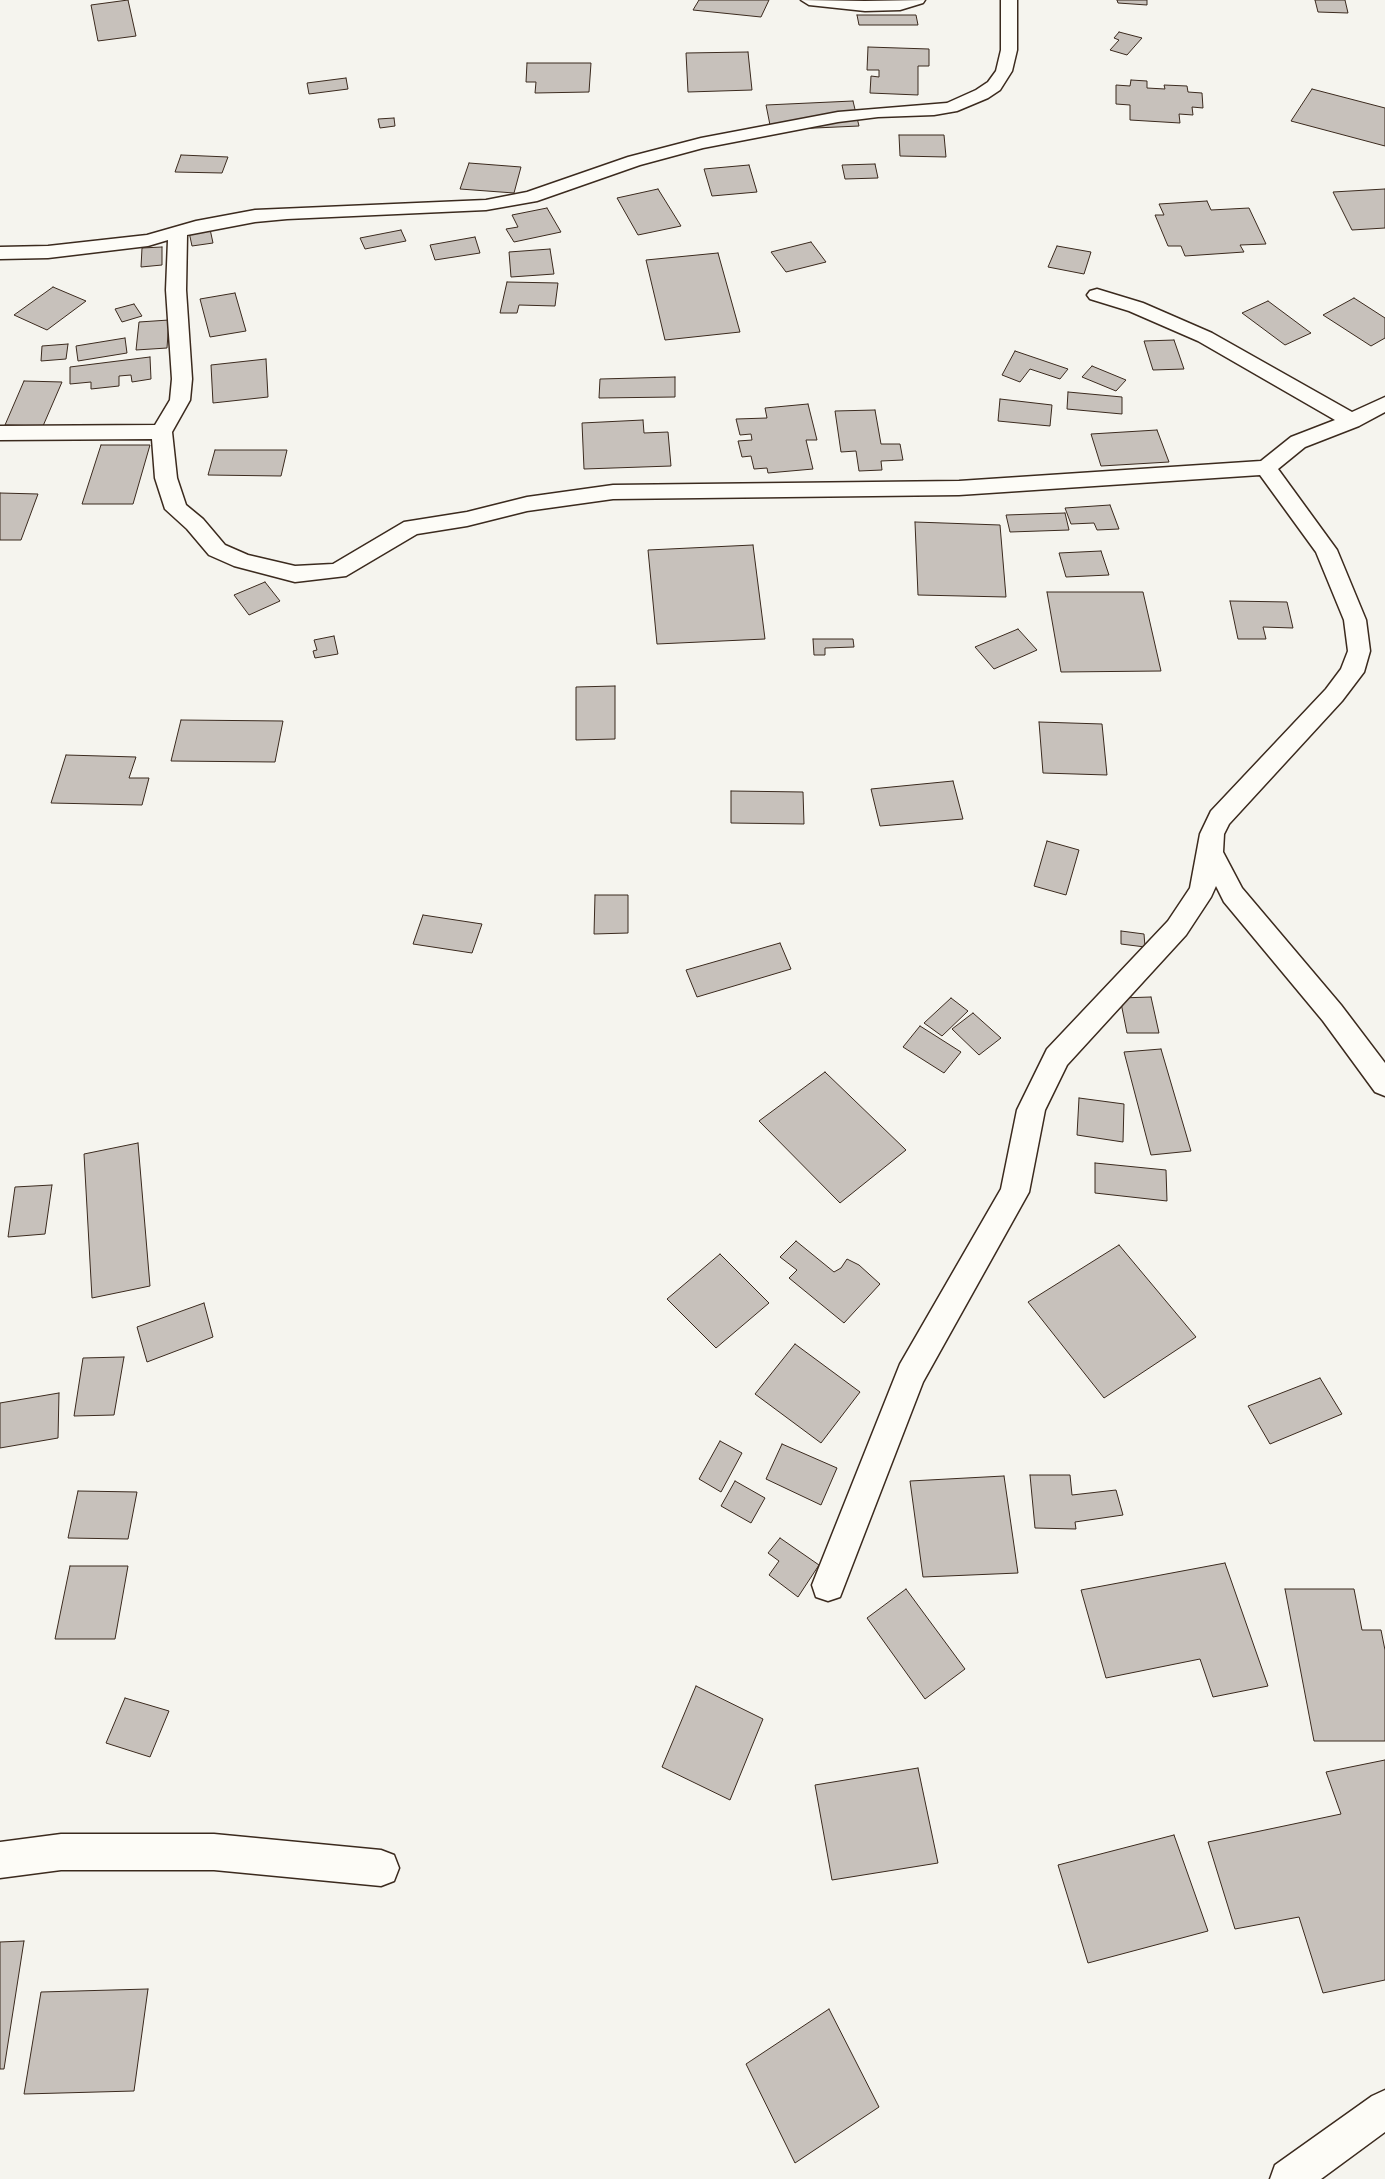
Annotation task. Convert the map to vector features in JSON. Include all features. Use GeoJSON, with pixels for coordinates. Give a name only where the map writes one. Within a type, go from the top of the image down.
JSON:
{"type":"FeatureCollection","features":[{"type":"Feature","properties":{"kind":"street"},"geometry":{"type":"LineString","coordinates":[[809,0],[865,6],[900,5],[917,0]]}},
{"type":"Feature","properties":{"kind":"street"},"geometry":{"type":"LineString","coordinates":[[0,253],[48,252],[148,240],[255,216],[287,212],[486,205],[531,197],[634,161],[701,143],[838,117],[951,107],[982,94],[994,86],[1004,70],[1009,50],[1009,0]]}},
{"type":"Feature","properties":{"kind":"street"},"geometry":{"type":"LineString","coordinates":[[178,232],[176,290],[182,379],[180,400],[162,432],[166,478],[176,509],[195,524],[217,550],[242,561],[295,574],[338,571],[412,527],[467,519],[526,504],[612,492],[959,488],[1266,468],[1298,442],[1352,421],[1385,404]]}},
{"type":"Feature","properties":{"kind":"street"},"geometry":{"type":"LineString","coordinates":[[1097,294],[1206,337],[1352,421]]}},
{"type":"Feature","properties":{"kind":"street"},"geometry":{"type":"LineString","coordinates":[[0,432],[162,432]]}},
{"type":"Feature","properties":{"kind":"street"},"geometry":{"type":"LineString","coordinates":[[828,1585],[911,1374],[1014,1192],[1031,1110],[1057,1057],[1177,928],[1202,890],[1212,834],[1220,818],[1334,695],[1352,672],[1359,651],[1355,620],[1326,550],[1266,468]]}},
{"type":"Feature","properties":{"kind":"street"},"geometry":{"type":"LineString","coordinates":[[1210,852],[1233,895],[1332,1014],[1378,1072],[1385,1084]]}},
{"type":"Feature","properties":{"kind":"street"},"geometry":{"type":"LineString","coordinates":[[0,1860],[61,1852],[214,1852],[381,1868]]}},
{"type":"Feature","properties":{"kind":"street"},"geometry":{"type":"LineString","coordinates":[[1289,2179],[1385,2108]]}},
{"type":"Feature","properties":{"kind":"building"},"geometry":{"type":"Polygon","coordinates":[[[128,0],[136,36],[98,41],[91,5],[128,0]]]}},
{"type":"Feature","properties":{"kind":"building"},"geometry":{"type":"Polygon","coordinates":[[[699,0],[769,0],[761,17],[693,10],[699,0]]]}},
{"type":"Feature","properties":{"kind":"building"},"geometry":{"type":"Polygon","coordinates":[[[1117,0],[1147,0],[1147,5],[1118,3],[1117,0]]]}},
{"type":"Feature","properties":{"kind":"building"},"geometry":{"type":"Polygon","coordinates":[[[1315,0],[1345,0],[1348,13],[1318,12],[1315,0]]]}},
{"type":"Feature","properties":{"kind":"building"},"geometry":{"type":"Polygon","coordinates":[[[857,15],[916,15],[918,25],[859,25],[857,15]]]}},
{"type":"Feature","properties":{"kind":"building"},"geometry":{"type":"Polygon","coordinates":[[[1119,32],[1142,38],[1127,55],[1110,50],[1119,40],[1114,38],[1119,32]]]}},
{"type":"Feature","properties":{"kind":"building"},"geometry":{"type":"Polygon","coordinates":[[[868,47],[929,49],[929,66],[918,66],[918,95],[870,93],[871,76],[879,77],[879,70],[867,70],[868,47]]]}},
{"type":"Feature","properties":{"kind":"building"},"geometry":{"type":"Polygon","coordinates":[[[748,52],[752,90],[688,92],[686,53],[748,52]]]}},
{"type":"Feature","properties":{"kind":"building"},"geometry":{"type":"Polygon","coordinates":[[[527,63],[591,63],[589,92],[535,93],[536,82],[526,82],[527,63]]]}},
{"type":"Feature","properties":{"kind":"building"},"geometry":{"type":"Polygon","coordinates":[[[346,78],[348,89],[309,94],[307,83],[346,78]]]}},
{"type":"Feature","properties":{"kind":"building"},"geometry":{"type":"Polygon","coordinates":[[[1131,80],[1147,81],[1147,88],[1165,89],[1164,85],[1187,86],[1188,92],[1202,93],[1203,108],[1192,107],[1193,115],[1179,114],[1180,123],[1130,120],[1130,105],[1116,104],[1116,85],[1130,86],[1131,80]]]}},
{"type":"Feature","properties":{"kind":"building"},"geometry":{"type":"Polygon","coordinates":[[[1312,89],[1385,108],[1385,146],[1291,121],[1312,89]]]}},
{"type":"Feature","properties":{"kind":"building"},"geometry":{"type":"Polygon","coordinates":[[[853,101],[859,126],[771,130],[766,105],[853,101]]]}},
{"type":"Feature","properties":{"kind":"building"},"geometry":{"type":"Polygon","coordinates":[[[394,118],[395,126],[380,128],[378,119],[394,118]]]}},
{"type":"Feature","properties":{"kind":"building"},"geometry":{"type":"Polygon","coordinates":[[[899,135],[944,135],[946,157],[900,156],[899,135]]]}},
{"type":"Feature","properties":{"kind":"building"},"geometry":{"type":"Polygon","coordinates":[[[181,155],[228,157],[222,173],[175,172],[181,155]]]}},
{"type":"Feature","properties":{"kind":"building"},"geometry":{"type":"Polygon","coordinates":[[[469,163],[521,167],[514,193],[460,189],[469,163]]]}},
{"type":"Feature","properties":{"kind":"building"},"geometry":{"type":"Polygon","coordinates":[[[875,164],[878,178],[845,179],[842,165],[875,164]]]}},
{"type":"Feature","properties":{"kind":"building"},"geometry":{"type":"Polygon","coordinates":[[[749,165],[757,192],[712,196],[704,169],[749,165]]]}},
{"type":"Feature","properties":{"kind":"building"},"geometry":{"type":"Polygon","coordinates":[[[658,189],[681,226],[638,235],[617,198],[658,189]]]}},
{"type":"Feature","properties":{"kind":"building"},"geometry":{"type":"Polygon","coordinates":[[[1385,189],[1385,228],[1352,230],[1333,192],[1385,189]]]}},
{"type":"Feature","properties":{"kind":"building"},"geometry":{"type":"Polygon","coordinates":[[[1207,201],[1211,210],[1249,208],[1266,244],[1240,245],[1244,252],[1185,256],[1181,246],[1168,246],[1155,215],[1164,215],[1159,204],[1207,201]]]}},
{"type":"Feature","properties":{"kind":"building"},"geometry":{"type":"Polygon","coordinates":[[[547,208],[561,232],[514,242],[506,229],[518,227],[512,215],[547,208]]]}},
{"type":"Feature","properties":{"kind":"building"},"geometry":{"type":"Polygon","coordinates":[[[210,229],[213,243],[192,246],[189,232],[210,229]]]}},
{"type":"Feature","properties":{"kind":"building"},"geometry":{"type":"Polygon","coordinates":[[[401,230],[406,241],[365,249],[360,238],[401,230]]]}},
{"type":"Feature","properties":{"kind":"building"},"geometry":{"type":"Polygon","coordinates":[[[475,237],[480,253],[435,260],[430,245],[475,237]]]}},
{"type":"Feature","properties":{"kind":"building"},"geometry":{"type":"Polygon","coordinates":[[[811,242],[826,262],[786,272],[771,252],[811,242]]]}},
{"type":"Feature","properties":{"kind":"building"},"geometry":{"type":"Polygon","coordinates":[[[1057,246],[1091,252],[1084,274],[1048,267],[1057,246]]]}},
{"type":"Feature","properties":{"kind":"building"},"geometry":{"type":"Polygon","coordinates":[[[162,247],[162,265],[141,267],[142,248],[162,247]]]}},
{"type":"Feature","properties":{"kind":"building"},"geometry":{"type":"Polygon","coordinates":[[[550,249],[554,274],[511,277],[509,252],[550,249]]]}},
{"type":"Feature","properties":{"kind":"building"},"geometry":{"type":"Polygon","coordinates":[[[718,253],[740,332],[665,340],[646,260],[718,253]]]}},
{"type":"Feature","properties":{"kind":"building"},"geometry":{"type":"Polygon","coordinates":[[[507,282],[558,283],[555,306],[519,305],[517,313],[500,313],[507,282]]]}},
{"type":"Feature","properties":{"kind":"building"},"geometry":{"type":"Polygon","coordinates":[[[53,287],[86,301],[47,330],[14,315],[53,287]]]}},
{"type":"Feature","properties":{"kind":"building"},"geometry":{"type":"Polygon","coordinates":[[[235,293],[246,331],[210,337],[200,299],[235,293]]]}},
{"type":"Feature","properties":{"kind":"building"},"geometry":{"type":"Polygon","coordinates":[[[1354,298],[1385,318],[1385,338],[1371,346],[1323,315],[1354,298]]]}},
{"type":"Feature","properties":{"kind":"building"},"geometry":{"type":"Polygon","coordinates":[[[1268,301],[1311,333],[1285,345],[1242,313],[1268,301]]]}},
{"type":"Feature","properties":{"kind":"building"},"geometry":{"type":"Polygon","coordinates":[[[134,304],[142,316],[122,322],[115,309],[134,304]]]}},
{"type":"Feature","properties":{"kind":"building"},"geometry":{"type":"Polygon","coordinates":[[[169,320],[167,348],[136,350],[139,322],[169,320]]]}},
{"type":"Feature","properties":{"kind":"building"},"geometry":{"type":"Polygon","coordinates":[[[125,338],[127,353],[78,361],[76,346],[125,338]]]}},
{"type":"Feature","properties":{"kind":"building"},"geometry":{"type":"Polygon","coordinates":[[[1174,340],[1184,369],[1153,370],[1144,341],[1174,340]]]}},
{"type":"Feature","properties":{"kind":"building"},"geometry":{"type":"Polygon","coordinates":[[[68,344],[66,359],[41,361],[42,346],[68,344]]]}},
{"type":"Feature","properties":{"kind":"building"},"geometry":{"type":"Polygon","coordinates":[[[1015,351],[1068,369],[1060,379],[1030,369],[1020,382],[1002,375],[1015,351]]]}},
{"type":"Feature","properties":{"kind":"building"},"geometry":{"type":"Polygon","coordinates":[[[150,357],[151,379],[132,382],[131,375],[119,376],[119,386],[91,389],[91,382],[70,384],[70,367],[150,357]]]}},
{"type":"Feature","properties":{"kind":"building"},"geometry":{"type":"Polygon","coordinates":[[[266,359],[268,397],[213,403],[211,365],[266,359]]]}},
{"type":"Feature","properties":{"kind":"building"},"geometry":{"type":"Polygon","coordinates":[[[1092,366],[1126,380],[1116,391],[1082,377],[1092,366]]]}},
{"type":"Feature","properties":{"kind":"building"},"geometry":{"type":"Polygon","coordinates":[[[675,377],[675,397],[599,398],[600,379],[675,377]]]}},
{"type":"Feature","properties":{"kind":"building"},"geometry":{"type":"Polygon","coordinates":[[[24,381],[62,382],[43,426],[5,425],[24,381]]]}},
{"type":"Feature","properties":{"kind":"building"},"geometry":{"type":"Polygon","coordinates":[[[1068,392],[1122,397],[1122,414],[1067,409],[1068,392]]]}},
{"type":"Feature","properties":{"kind":"building"},"geometry":{"type":"Polygon","coordinates":[[[1000,399],[1052,405],[1050,426],[998,421],[1000,399]]]}},
{"type":"Feature","properties":{"kind":"building"},"geometry":{"type":"Polygon","coordinates":[[[808,404],[817,440],[806,440],[813,469],[768,473],[767,468],[754,469],[751,456],[742,457],[738,441],[752,440],[751,434],[740,435],[736,419],[767,418],[765,408],[808,404]]]}},
{"type":"Feature","properties":{"kind":"building"},"geometry":{"type":"Polygon","coordinates":[[[875,410],[881,444],[900,444],[903,460],[881,461],[882,470],[859,471],[856,451],[841,452],[835,411],[875,410]]]}},
{"type":"Feature","properties":{"kind":"building"},"geometry":{"type":"Polygon","coordinates":[[[643,420],[644,433],[668,432],[671,466],[584,469],[582,423],[643,420]]]}},
{"type":"Feature","properties":{"kind":"building"},"geometry":{"type":"Polygon","coordinates":[[[1157,430],[1169,462],[1101,466],[1091,434],[1157,430]]]}},
{"type":"Feature","properties":{"kind":"building"},"geometry":{"type":"Polygon","coordinates":[[[101,445],[150,445],[133,504],[82,504],[101,445]]]}},
{"type":"Feature","properties":{"kind":"building"},"geometry":{"type":"Polygon","coordinates":[[[215,450],[287,450],[281,476],[208,475],[215,450]]]}},
{"type":"Feature","properties":{"kind":"building"},"geometry":{"type":"Polygon","coordinates":[[[0,493],[38,494],[21,540],[0,540],[0,493]]]}},
{"type":"Feature","properties":{"kind":"building"},"geometry":{"type":"Polygon","coordinates":[[[1110,505],[1119,529],[1097,530],[1094,523],[1071,524],[1065,508],[1110,505]]]}},
{"type":"Feature","properties":{"kind":"building"},"geometry":{"type":"Polygon","coordinates":[[[1065,513],[1069,530],[1010,532],[1006,515],[1065,513]]]}},
{"type":"Feature","properties":{"kind":"building"},"geometry":{"type":"Polygon","coordinates":[[[915,522],[1000,525],[1006,597],[918,595],[915,522]]]}},
{"type":"Feature","properties":{"kind":"building"},"geometry":{"type":"Polygon","coordinates":[[[753,545],[765,639],[657,644],[648,550],[753,545]]]}},
{"type":"Feature","properties":{"kind":"building"},"geometry":{"type":"Polygon","coordinates":[[[1101,551],[1109,575],[1066,577],[1059,553],[1101,551]]]}},
{"type":"Feature","properties":{"kind":"building"},"geometry":{"type":"Polygon","coordinates":[[[265,582],[280,601],[249,615],[234,595],[265,582]]]}},
{"type":"Feature","properties":{"kind":"building"},"geometry":{"type":"Polygon","coordinates":[[[1047,592],[1143,592],[1161,671],[1061,672],[1047,592]]]}},
{"type":"Feature","properties":{"kind":"building"},"geometry":{"type":"Polygon","coordinates":[[[1230,601],[1287,602],[1293,628],[1263,627],[1266,639],[1238,639],[1230,601]]]}},
{"type":"Feature","properties":{"kind":"building"},"geometry":{"type":"Polygon","coordinates":[[[1018,629],[1037,650],[994,669],[975,647],[1018,629]]]}},
{"type":"Feature","properties":{"kind":"building"},"geometry":{"type":"Polygon","coordinates":[[[334,636],[338,654],[315,658],[313,651],[317,650],[314,640],[334,636]]]}},
{"type":"Feature","properties":{"kind":"building"},"geometry":{"type":"Polygon","coordinates":[[[813,639],[853,639],[854,647],[825,648],[825,655],[814,655],[813,639]]]}},
{"type":"Feature","properties":{"kind":"building"},"geometry":{"type":"Polygon","coordinates":[[[615,686],[615,739],[576,740],[576,687],[615,686]]]}},
{"type":"Feature","properties":{"kind":"building"},"geometry":{"type":"Polygon","coordinates":[[[181,720],[283,721],[275,762],[171,761],[181,720]]]}},
{"type":"Feature","properties":{"kind":"building"},"geometry":{"type":"Polygon","coordinates":[[[1039,722],[1102,724],[1107,775],[1043,773],[1039,722]]]}},
{"type":"Feature","properties":{"kind":"building"},"geometry":{"type":"Polygon","coordinates":[[[66,755],[136,757],[129,778],[149,778],[142,805],[51,803],[66,755]]]}},
{"type":"Feature","properties":{"kind":"building"},"geometry":{"type":"Polygon","coordinates":[[[953,781],[963,819],[880,826],[871,789],[953,781]]]}},
{"type":"Feature","properties":{"kind":"building"},"geometry":{"type":"Polygon","coordinates":[[[731,791],[803,792],[804,824],[731,823],[731,791]]]}},
{"type":"Feature","properties":{"kind":"building"},"geometry":{"type":"Polygon","coordinates":[[[1047,841],[1079,850],[1066,895],[1034,886],[1047,841]]]}},
{"type":"Feature","properties":{"kind":"building"},"geometry":{"type":"Polygon","coordinates":[[[595,895],[628,895],[628,933],[594,934],[595,895]]]}},
{"type":"Feature","properties":{"kind":"building"},"geometry":{"type":"Polygon","coordinates":[[[423,915],[482,924],[472,953],[413,944],[423,915]]]}},
{"type":"Feature","properties":{"kind":"building"},"geometry":{"type":"Polygon","coordinates":[[[1121,931],[1144,934],[1145,947],[1121,944],[1121,931]]]}},
{"type":"Feature","properties":{"kind":"building"},"geometry":{"type":"Polygon","coordinates":[[[780,943],[791,969],[697,997],[686,970],[780,943]]]}},
{"type":"Feature","properties":{"kind":"building"},"geometry":{"type":"Polygon","coordinates":[[[1151,997],[1159,1033],[1127,1033],[1120,998],[1151,997]]]}},
{"type":"Feature","properties":{"kind":"building"},"geometry":{"type":"Polygon","coordinates":[[[951,998],[968,1011],[942,1036],[924,1023],[951,998]]]}},
{"type":"Feature","properties":{"kind":"building"},"geometry":{"type":"Polygon","coordinates":[[[973,1013],[1001,1038],[979,1055],[952,1029],[973,1013]]]}},
{"type":"Feature","properties":{"kind":"building"},"geometry":{"type":"Polygon","coordinates":[[[920,1026],[961,1052],[944,1073],[903,1047],[920,1026]]]}},
{"type":"Feature","properties":{"kind":"building"},"geometry":{"type":"Polygon","coordinates":[[[1161,1049],[1191,1151],[1151,1155],[1124,1052],[1161,1049]]]}},
{"type":"Feature","properties":{"kind":"building"},"geometry":{"type":"Polygon","coordinates":[[[825,1072],[906,1150],[840,1203],[759,1121],[825,1072]]]}},
{"type":"Feature","properties":{"kind":"building"},"geometry":{"type":"Polygon","coordinates":[[[1079,1098],[1124,1104],[1123,1142],[1077,1135],[1079,1098]]]}},
{"type":"Feature","properties":{"kind":"building"},"geometry":{"type":"Polygon","coordinates":[[[138,1143],[150,1286],[92,1298],[84,1154],[138,1143]]]}},
{"type":"Feature","properties":{"kind":"building"},"geometry":{"type":"Polygon","coordinates":[[[1095,1163],[1166,1170],[1167,1201],[1095,1193],[1095,1163]]]}},
{"type":"Feature","properties":{"kind":"building"},"geometry":{"type":"Polygon","coordinates":[[[52,1185],[45,1234],[8,1237],[15,1187],[52,1185]]]}},
{"type":"Feature","properties":{"kind":"building"},"geometry":{"type":"Polygon","coordinates":[[[796,1241],[834,1272],[841,1268],[847,1259],[859,1265],[880,1284],[844,1323],[789,1278],[797,1270],[780,1257],[796,1241]]]}},
{"type":"Feature","properties":{"kind":"building"},"geometry":{"type":"Polygon","coordinates":[[[1119,1245],[1196,1337],[1104,1398],[1028,1302],[1119,1245]]]}},
{"type":"Feature","properties":{"kind":"building"},"geometry":{"type":"Polygon","coordinates":[[[720,1254],[769,1303],[716,1348],[667,1299],[720,1254]]]}},
{"type":"Feature","properties":{"kind":"building"},"geometry":{"type":"Polygon","coordinates":[[[204,1303],[213,1337],[147,1362],[137,1327],[204,1303]]]}},
{"type":"Feature","properties":{"kind":"building"},"geometry":{"type":"Polygon","coordinates":[[[795,1344],[860,1392],[821,1443],[755,1394],[795,1344]]]}},
{"type":"Feature","properties":{"kind":"building"},"geometry":{"type":"Polygon","coordinates":[[[124,1357],[114,1415],[74,1416],[83,1358],[124,1357]]]}},
{"type":"Feature","properties":{"kind":"building"},"geometry":{"type":"Polygon","coordinates":[[[1320,1378],[1342,1414],[1270,1444],[1248,1406],[1320,1378]]]}},
{"type":"Feature","properties":{"kind":"building"},"geometry":{"type":"Polygon","coordinates":[[[59,1393],[58,1438],[0,1448],[0,1403],[59,1393]]]}},
{"type":"Feature","properties":{"kind":"building"},"geometry":{"type":"Polygon","coordinates":[[[720,1441],[742,1453],[721,1492],[699,1479],[720,1441]]]}},
{"type":"Feature","properties":{"kind":"building"},"geometry":{"type":"Polygon","coordinates":[[[782,1444],[837,1468],[821,1505],[766,1479],[782,1444]]]}},
{"type":"Feature","properties":{"kind":"building"},"geometry":{"type":"Polygon","coordinates":[[[1030,1475],[1070,1475],[1072,1495],[1116,1490],[1123,1515],[1075,1522],[1076,1529],[1035,1528],[1030,1475]]]}},
{"type":"Feature","properties":{"kind":"building"},"geometry":{"type":"Polygon","coordinates":[[[1004,1476],[1018,1573],[923,1577],[910,1481],[1004,1476]]]}},
{"type":"Feature","properties":{"kind":"building"},"geometry":{"type":"Polygon","coordinates":[[[735,1481],[765,1498],[751,1523],[721,1506],[735,1481]]]}},
{"type":"Feature","properties":{"kind":"building"},"geometry":{"type":"Polygon","coordinates":[[[78,1491],[137,1492],[128,1539],[68,1538],[78,1491]]]}},
{"type":"Feature","properties":{"kind":"building"},"geometry":{"type":"Polygon","coordinates":[[[780,1538],[819,1565],[798,1597],[769,1575],[779,1561],[768,1553],[780,1538]]]}},
{"type":"Feature","properties":{"kind":"building"},"geometry":{"type":"Polygon","coordinates":[[[1225,1563],[1268,1686],[1213,1697],[1200,1659],[1106,1678],[1081,1590],[1225,1563]]]}},
{"type":"Feature","properties":{"kind":"building"},"geometry":{"type":"Polygon","coordinates":[[[70,1566],[128,1566],[115,1639],[55,1639],[70,1566]]]}},
{"type":"Feature","properties":{"kind":"building"},"geometry":{"type":"Polygon","coordinates":[[[906,1589],[965,1669],[925,1699],[867,1618],[906,1589]]]}},
{"type":"Feature","properties":{"kind":"building"},"geometry":{"type":"Polygon","coordinates":[[[1285,1589],[1354,1589],[1362,1630],[1381,1630],[1385,1650],[1385,1741],[1314,1741],[1285,1589]]]}},
{"type":"Feature","properties":{"kind":"building"},"geometry":{"type":"Polygon","coordinates":[[[696,1686],[763,1719],[730,1800],[662,1767],[696,1686]]]}},
{"type":"Feature","properties":{"kind":"building"},"geometry":{"type":"Polygon","coordinates":[[[125,1698],[169,1711],[150,1757],[106,1743],[125,1698]]]}},
{"type":"Feature","properties":{"kind":"building"},"geometry":{"type":"Polygon","coordinates":[[[1385,1760],[1385,1980],[1323,1993],[1299,1917],[1235,1929],[1208,1842],[1341,1814],[1326,1772],[1385,1760]]]}},
{"type":"Feature","properties":{"kind":"building"},"geometry":{"type":"Polygon","coordinates":[[[918,1768],[938,1863],[832,1880],[815,1785],[918,1768]]]}},
{"type":"Feature","properties":{"kind":"building"},"geometry":{"type":"Polygon","coordinates":[[[1174,1835],[1208,1931],[1088,1963],[1058,1865],[1174,1835]]]}},
{"type":"Feature","properties":{"kind":"building"},"geometry":{"type":"Polygon","coordinates":[[[24,1941],[4,2069],[0,2069],[0,1942],[24,1941]]]}},
{"type":"Feature","properties":{"kind":"building"},"geometry":{"type":"Polygon","coordinates":[[[148,1989],[134,2091],[24,2094],[41,1992],[148,1989]]]}},
{"type":"Feature","properties":{"kind":"building"},"geometry":{"type":"Polygon","coordinates":[[[829,2009],[879,2107],[795,2163],[746,2064],[829,2009]]]}}]}
